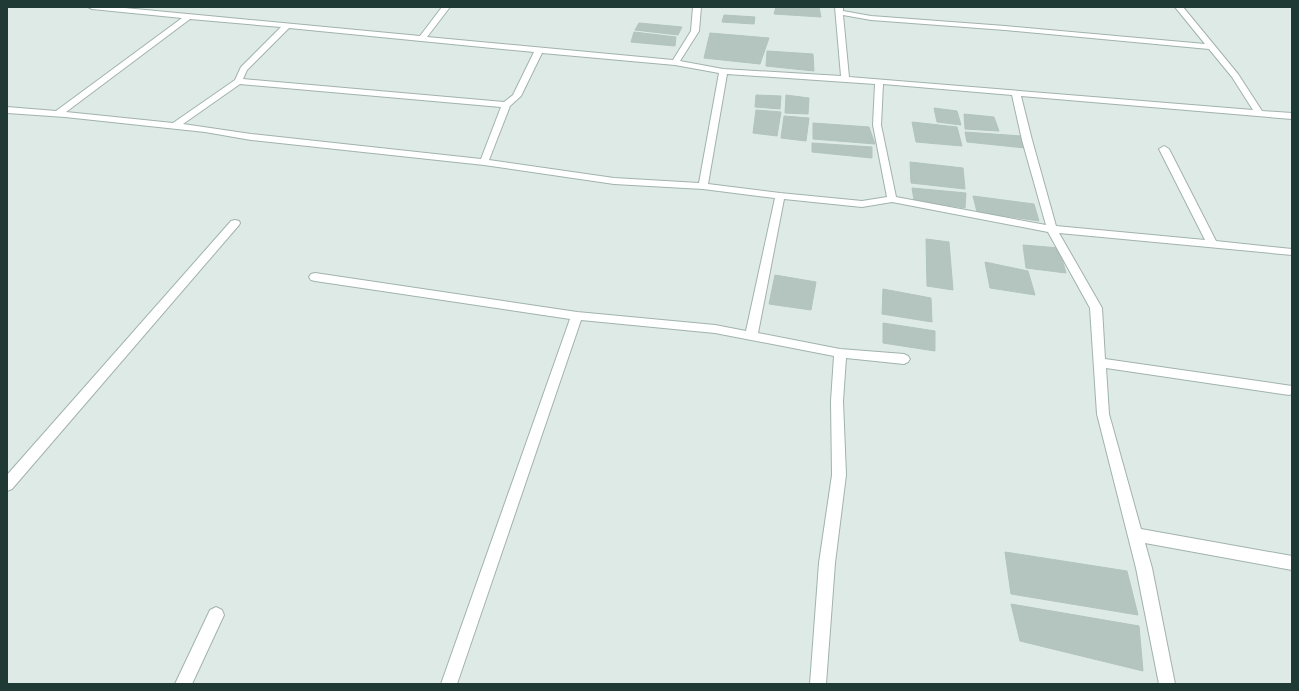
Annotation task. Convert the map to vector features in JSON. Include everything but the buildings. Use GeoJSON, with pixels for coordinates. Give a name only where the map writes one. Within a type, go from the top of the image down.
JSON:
{"type":"FeatureCollection","features":[{"type":"Feature","properties":{"kind":"street"},"geometry":{"type":"LineString","coordinates":[[92,7],[675,63],[724,71],[845,79],[1292,116]]}},
{"type":"Feature","properties":{"kind":"street"},"geometry":{"type":"LineString","coordinates":[[147,12],[154,7]]}},
{"type":"Feature","properties":{"kind":"street"},"geometry":{"type":"LineString","coordinates":[[422,39],[446,7]]}},
{"type":"Feature","properties":{"kind":"street"},"geometry":{"type":"LineString","coordinates":[[675,63],[695,31],[698,7]]}},
{"type":"Feature","properties":{"kind":"street"},"geometry":{"type":"LineString","coordinates":[[1179,7],[1235,76],[1259,113]]}},
{"type":"Feature","properties":{"kind":"street"},"geometry":{"type":"LineString","coordinates":[[845,79],[839,10],[871,18],[1005,28],[1211,47]]}},
{"type":"Feature","properties":{"kind":"street"},"geometry":{"type":"LineString","coordinates":[[59,113],[189,16]]}},
{"type":"Feature","properties":{"kind":"street"},"geometry":{"type":"LineString","coordinates":[[175,126],[238,81],[244,70],[287,26]]}},
{"type":"Feature","properties":{"kind":"street"},"geometry":{"type":"LineString","coordinates":[[484,162],[506,105],[517,96],[539,50]]}},
{"type":"Feature","properties":{"kind":"street"},"geometry":{"type":"LineString","coordinates":[[703,186],[724,71]]}},
{"type":"Feature","properties":{"kind":"street"},"geometry":{"type":"LineString","coordinates":[[238,81],[506,105]]}},
{"type":"Feature","properties":{"kind":"street"},"geometry":{"type":"LineString","coordinates":[[879,82],[877,124],[892,199]]}},
{"type":"Feature","properties":{"kind":"street"},"geometry":{"type":"LineString","coordinates":[[1016,93],[1027,140],[1052,230],[1096,308],[1103,414],[1144,568],[1167,684]]}},
{"type":"Feature","properties":{"kind":"street"},"geometry":{"type":"LineString","coordinates":[[7,110],[59,113],[175,126],[328,146],[484,162],[614,181],[703,186],[780,196],[862,204],[892,199],[1052,230],[1292,252]]}},
{"type":"Feature","properties":{"kind":"street"},"geometry":{"type":"LineString","coordinates":[[1164,149],[1214,245]]}},
{"type":"Feature","properties":{"kind":"street"},"geometry":{"type":"LineString","coordinates":[[751,336],[780,196]]}},
{"type":"Feature","properties":{"kind":"street"},"geometry":{"type":"LineString","coordinates":[[7,485],[88,390],[235,223]]}},
{"type":"Feature","properties":{"kind":"street"},"geometry":{"type":"LineString","coordinates":[[315,278],[577,316],[714,329],[840,352],[904,358]]}},
{"type":"Feature","properties":{"kind":"street"},"geometry":{"type":"LineString","coordinates":[[449,684],[577,316]]}},
{"type":"Feature","properties":{"kind":"street"},"geometry":{"type":"LineString","coordinates":[[818,684],[827,563],[839,475],[836,401],[840,352]]}},
{"type":"Feature","properties":{"kind":"street"},"geometry":{"type":"LineString","coordinates":[[1100,363],[1289,390]]}},
{"type":"Feature","properties":{"kind":"street"},"geometry":{"type":"LineString","coordinates":[[1134,534],[1292,563]]}},
{"type":"Feature","properties":{"kind":"street"},"geometry":{"type":"LineString","coordinates":[[183,684],[216,615]]}}]}
